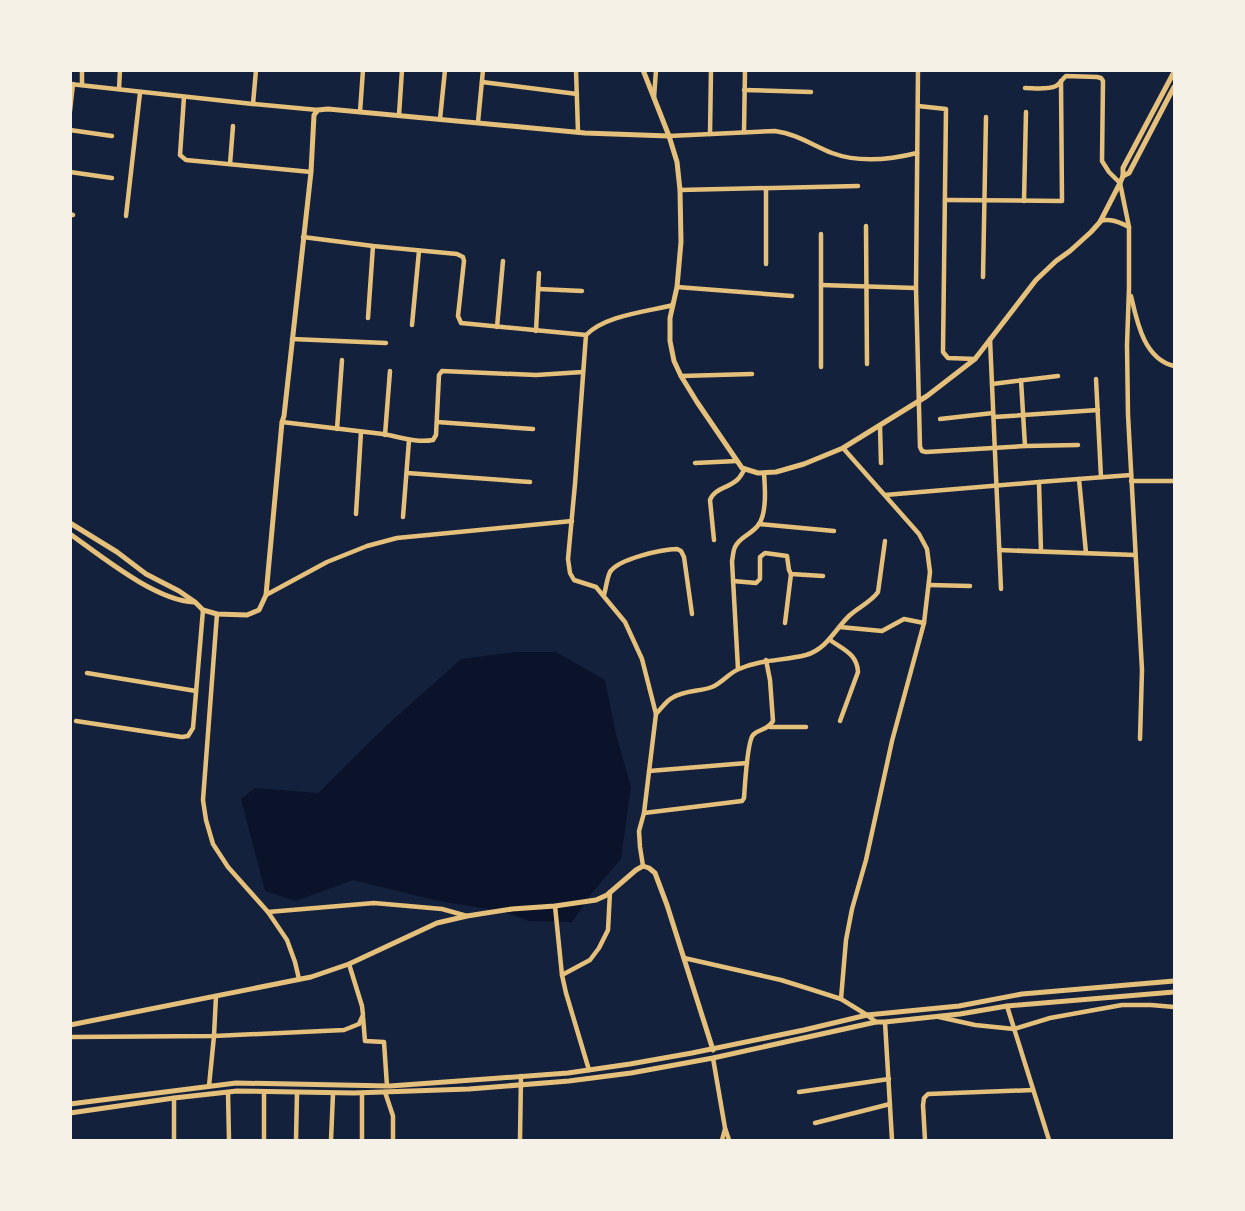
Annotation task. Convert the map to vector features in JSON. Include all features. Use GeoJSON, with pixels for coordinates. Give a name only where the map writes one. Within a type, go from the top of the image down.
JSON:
{"type":"FeatureCollection","features":[{"type":"Feature","properties":{"kind":"street"},"geometry":{"type":"LineString","coordinates":[[82,70],[82,85]]}},
{"type":"Feature","properties":{"kind":"street"},"geometry":{"type":"LineString","coordinates":[[119,89],[120,70]]}},
{"type":"Feature","properties":{"kind":"street"},"geometry":{"type":"LineString","coordinates":[[253,104],[256,70]]}},
{"type":"Feature","properties":{"kind":"street"},"geometry":{"type":"LineString","coordinates":[[360,112],[363,70]]}},
{"type":"Feature","properties":{"kind":"street"},"geometry":{"type":"LineString","coordinates":[[399,115],[402,70]]}},
{"type":"Feature","properties":{"kind":"street"},"geometry":{"type":"LineString","coordinates":[[440,119],[445,70]]}},
{"type":"Feature","properties":{"kind":"street"},"geometry":{"type":"LineString","coordinates":[[478,122],[483,70]]}},
{"type":"Feature","properties":{"kind":"street"},"geometry":{"type":"LineString","coordinates":[[576,70],[578,132]]}},
{"type":"Feature","properties":{"kind":"street"},"geometry":{"type":"LineString","coordinates":[[643,70],[669,136],[677,162],[680,190],[681,242],[677,287],[670,318],[670,341],[674,361],[697,402],[742,468],[758,473],[776,472],[804,464],[843,448],[918,402],[975,359],[1036,280],[1100,222],[1123,176],[1123,168],[1174,72]]}},
{"type":"Feature","properties":{"kind":"street"},"geometry":{"type":"LineString","coordinates":[[654,98],[656,70]]}},
{"type":"Feature","properties":{"kind":"street"},"geometry":{"type":"LineString","coordinates":[[710,134],[711,70]]}},
{"type":"Feature","properties":{"kind":"street"},"geometry":{"type":"LineString","coordinates":[[744,132],[745,70]]}},
{"type":"Feature","properties":{"kind":"street"},"geometry":{"type":"LineString","coordinates":[[918,70],[916,288],[920,447],[926,452],[1078,445]]}},
{"type":"Feature","properties":{"kind":"street"},"geometry":{"type":"LineString","coordinates":[[1025,88],[1054,87],[1066,76],[1101,78],[1103,81],[1102,161],[1108,172],[1120,183],[1129,227],[1128,415],[1142,670],[1140,739]]}},
{"type":"Feature","properties":{"kind":"street"},"geometry":{"type":"LineString","coordinates":[[945,200],[1062,201],[1061,81]]}},
{"type":"Feature","properties":{"kind":"street"},"geometry":{"type":"LineString","coordinates":[[482,82],[577,94]]}},
{"type":"Feature","properties":{"kind":"street"},"geometry":{"type":"LineString","coordinates":[[70,111],[72,84],[253,104],[578,132],[669,136],[775,131],[790,133],[835,154],[867,160],[903,157],[917,153]]}},
{"type":"Feature","properties":{"kind":"street"},"geometry":{"type":"LineString","coordinates":[[1123,176],[1129,173],[1174,87]]}},
{"type":"Feature","properties":{"kind":"street"},"geometry":{"type":"LineString","coordinates":[[744,90],[811,92]]}},
{"type":"Feature","properties":{"kind":"street"},"geometry":{"type":"LineString","coordinates":[[126,216],[140,93]]}},
{"type":"Feature","properties":{"kind":"street"},"geometry":{"type":"LineString","coordinates":[[184,97],[180,155],[186,160],[311,172]]}},
{"type":"Feature","properties":{"kind":"street"},"geometry":{"type":"LineString","coordinates":[[918,106],[946,109],[943,352],[948,358],[975,359]]}},
{"type":"Feature","properties":{"kind":"street"},"geometry":{"type":"LineString","coordinates":[[70,523],[117,552],[146,574],[179,591],[202,610],[218,614],[247,615],[259,610],[266,595],[282,422],[311,172],[314,115],[318,110]]}},
{"type":"Feature","properties":{"kind":"street"},"geometry":{"type":"LineString","coordinates":[[1024,201],[1026,112]]}},
{"type":"Feature","properties":{"kind":"street"},"geometry":{"type":"LineString","coordinates":[[983,277],[986,117]]}},
{"type":"Feature","properties":{"kind":"street"},"geometry":{"type":"LineString","coordinates":[[230,164],[232,126]]}},
{"type":"Feature","properties":{"kind":"street"},"geometry":{"type":"LineString","coordinates":[[70,130],[112,136]]}},
{"type":"Feature","properties":{"kind":"street"},"geometry":{"type":"LineString","coordinates":[[70,172],[112,178]]}},
{"type":"Feature","properties":{"kind":"street"},"geometry":{"type":"LineString","coordinates":[[680,190],[858,186]]}},
{"type":"Feature","properties":{"kind":"street"},"geometry":{"type":"LineString","coordinates":[[766,188],[766,264]]}},
{"type":"Feature","properties":{"kind":"street"},"geometry":{"type":"LineString","coordinates":[[1100,222],[1112,220],[1129,227]]}},
{"type":"Feature","properties":{"kind":"street"},"geometry":{"type":"LineString","coordinates":[[866,226],[867,364]]}},
{"type":"Feature","properties":{"kind":"street"},"geometry":{"type":"LineString","coordinates":[[821,234],[821,367]]}},
{"type":"Feature","properties":{"kind":"street"},"geometry":{"type":"LineString","coordinates":[[303,237],[463,256],[458,320],[464,324],[586,335]]}},
{"type":"Feature","properties":{"kind":"street"},"geometry":{"type":"LineString","coordinates":[[368,318],[373,246]]}},
{"type":"Feature","properties":{"kind":"street"},"geometry":{"type":"LineString","coordinates":[[412,326],[420,251]]}},
{"type":"Feature","properties":{"kind":"street"},"geometry":{"type":"LineString","coordinates":[[497,327],[503,261]]}},
{"type":"Feature","properties":{"kind":"street"},"geometry":{"type":"LineString","coordinates":[[536,331],[539,273]]}},
{"type":"Feature","properties":{"kind":"street"},"geometry":{"type":"LineString","coordinates":[[821,285],[916,288]]}},
{"type":"Feature","properties":{"kind":"street"},"geometry":{"type":"LineString","coordinates":[[677,287],[792,296]]}},
{"type":"Feature","properties":{"kind":"street"},"geometry":{"type":"LineString","coordinates":[[1130,288],[1139,326],[1146,343],[1154,354],[1167,364],[1174,366]]}},
{"type":"Feature","properties":{"kind":"street"},"geometry":{"type":"LineString","coordinates":[[538,289],[582,291]]}},
{"type":"Feature","properties":{"kind":"street"},"geometry":{"type":"LineString","coordinates":[[643,866],[639,831],[644,813],[656,714],[642,659],[625,622],[596,587],[574,580],[570,573],[568,560],[586,335],[593,327],[607,321],[673,305]]}},
{"type":"Feature","properties":{"kind":"street"},"geometry":{"type":"LineString","coordinates":[[292,339],[386,343]]}},
{"type":"Feature","properties":{"kind":"street"},"geometry":{"type":"LineString","coordinates":[[990,339],[1001,589]]}},
{"type":"Feature","properties":{"kind":"street"},"geometry":{"type":"LineString","coordinates":[[337,429],[342,360]]}},
{"type":"Feature","properties":{"kind":"street"},"geometry":{"type":"LineString","coordinates":[[385,435],[390,370]]}},
{"type":"Feature","properties":{"kind":"street"},"geometry":{"type":"LineString","coordinates":[[282,422],[427,441],[433,440],[436,435],[439,375],[442,371],[536,375],[583,372]]}},
{"type":"Feature","properties":{"kind":"street"},"geometry":{"type":"LineString","coordinates":[[681,376],[752,374]]}},
{"type":"Feature","properties":{"kind":"street"},"geometry":{"type":"LineString","coordinates":[[992,384],[1058,376]]}},
{"type":"Feature","properties":{"kind":"street"},"geometry":{"type":"LineString","coordinates":[[1096,379],[1101,477]]}},
{"type":"Feature","properties":{"kind":"street"},"geometry":{"type":"LineString","coordinates":[[1022,380],[1025,446]]}},
{"type":"Feature","properties":{"kind":"street"},"geometry":{"type":"LineString","coordinates":[[940,419],[1098,410]]}},
{"type":"Feature","properties":{"kind":"street"},"geometry":{"type":"LineString","coordinates":[[436,422],[533,429]]}},
{"type":"Feature","properties":{"kind":"street"},"geometry":{"type":"LineString","coordinates":[[880,426],[881,463]]}},
{"type":"Feature","properties":{"kind":"street"},"geometry":{"type":"LineString","coordinates":[[356,514],[361,432]]}},
{"type":"Feature","properties":{"kind":"street"},"geometry":{"type":"LineString","coordinates":[[403,517],[409,440]]}},
{"type":"Feature","properties":{"kind":"street"},"geometry":{"type":"LineString","coordinates":[[841,999],[846,940],[852,909],[866,860],[892,741],[924,623],[930,572],[927,549],[920,534],[843,448]]}},
{"type":"Feature","properties":{"kind":"street"},"geometry":{"type":"LineString","coordinates":[[695,463],[737,461]]}},
{"type":"Feature","properties":{"kind":"street"},"geometry":{"type":"LineString","coordinates":[[714,540],[710,500],[712,494],[740,478],[745,469]]}},
{"type":"Feature","properties":{"kind":"street"},"geometry":{"type":"LineString","coordinates":[[407,473],[530,482]]}},
{"type":"Feature","properties":{"kind":"street"},"geometry":{"type":"LineString","coordinates":[[738,669],[732,561],[735,547],[759,524],[763,517],[764,473]]}},
{"type":"Feature","properties":{"kind":"street"},"geometry":{"type":"LineString","coordinates":[[885,495],[1101,477],[1174,482]]}},
{"type":"Feature","properties":{"kind":"street"},"geometry":{"type":"LineString","coordinates":[[1079,479],[1086,553]]}},
{"type":"Feature","properties":{"kind":"street"},"geometry":{"type":"LineString","coordinates":[[1039,482],[1041,551]]}},
{"type":"Feature","properties":{"kind":"street"},"geometry":{"type":"LineString","coordinates":[[266,595],[327,562],[367,546],[397,538],[572,521]]}},
{"type":"Feature","properties":{"kind":"street"},"geometry":{"type":"LineString","coordinates":[[759,524],[834,531]]}},
{"type":"Feature","properties":{"kind":"street"},"geometry":{"type":"LineString","coordinates":[[70,534],[136,580],[179,600],[195,602]]}},
{"type":"Feature","properties":{"kind":"street"},"geometry":{"type":"LineString","coordinates":[[656,714],[672,698],[686,692],[715,686],[738,669],[766,660],[808,655],[819,649],[830,640],[847,618],[878,592],[885,541]]}},
{"type":"Feature","properties":{"kind":"street"},"geometry":{"type":"LineString","coordinates":[[604,596],[610,571],[619,564],[629,559],[677,549],[684,557],[692,614]]}},
{"type":"Feature","properties":{"kind":"street"},"geometry":{"type":"LineString","coordinates":[[999,550],[1135,555]]}},
{"type":"Feature","properties":{"kind":"street"},"geometry":{"type":"LineString","coordinates":[[734,581],[758,582],[760,557],[765,553],[787,556],[791,574],[785,623]]}},
{"type":"Feature","properties":{"kind":"street"},"geometry":{"type":"LineString","coordinates":[[791,574],[823,576]]}},
{"type":"Feature","properties":{"kind":"street"},"geometry":{"type":"LineString","coordinates":[[929,585],[970,586]]}},
{"type":"Feature","properties":{"kind":"street"},"geometry":{"type":"LineString","coordinates":[[76,721],[182,737],[189,736],[193,728],[202,610]]}},
{"type":"Feature","properties":{"kind":"street"},"geometry":{"type":"LineString","coordinates":[[218,614],[203,800],[206,820],[213,844],[228,867],[268,912],[287,940],[299,979]]}},
{"type":"Feature","properties":{"kind":"street"},"geometry":{"type":"LineString","coordinates":[[840,627],[882,631],[904,620],[924,623]]}},
{"type":"Feature","properties":{"kind":"street"},"geometry":{"type":"LineString","coordinates":[[830,640],[855,658],[858,663],[858,672],[840,721]]}},
{"type":"Feature","properties":{"kind":"street"},"geometry":{"type":"LineString","coordinates":[[766,660],[773,721],[770,727]]}},
{"type":"Feature","properties":{"kind":"street"},"geometry":{"type":"LineString","coordinates":[[87,673],[196,691]]}},
{"type":"Feature","properties":{"kind":"street"},"geometry":{"type":"LineString","coordinates":[[644,813],[741,801],[744,798],[747,763],[752,736],[755,732],[770,727],[806,727]]}},
{"type":"Feature","properties":{"kind":"street"},"geometry":{"type":"LineString","coordinates":[[649,771],[747,763]]}},
{"type":"Feature","properties":{"kind":"street"},"geometry":{"type":"LineString","coordinates":[[70,1025],[299,979],[349,964],[437,923],[512,909],[596,900],[607,895],[643,866],[655,873],[713,1048],[725,1128],[729,1140]]}},
{"type":"Feature","properties":{"kind":"street"},"geometry":{"type":"LineString","coordinates":[[562,975],[590,960],[599,948],[608,930],[610,892]]}},
{"type":"Feature","properties":{"kind":"street"},"geometry":{"type":"LineString","coordinates":[[268,912],[374,903],[442,909],[467,916]]}},
{"type":"Feature","properties":{"kind":"street"},"geometry":{"type":"LineString","coordinates":[[555,906],[562,975],[589,1070]]}},
{"type":"Feature","properties":{"kind":"street"},"geometry":{"type":"LineString","coordinates":[[684,958],[781,980],[841,999],[876,1022]]}},
{"type":"Feature","properties":{"kind":"street"},"geometry":{"type":"LineString","coordinates":[[349,964],[362,1006],[365,1041],[384,1042],[386,1089],[393,1116],[393,1140]]}},
{"type":"Feature","properties":{"kind":"street"},"geometry":{"type":"LineString","coordinates":[[70,1113],[228,1092],[362,1093],[568,1073],[713,1048],[867,1015],[959,1006],[1022,994],[1174,981]]}},
{"type":"Feature","properties":{"kind":"street"},"geometry":{"type":"LineString","coordinates":[[70,1104],[236,1083],[386,1089],[469,1089],[568,1082],[713,1058],[876,1022],[936,1017],[1007,1006],[1174,992]]}},
{"type":"Feature","properties":{"kind":"street"},"geometry":{"type":"LineString","coordinates":[[209,1086],[216,996]]}},
{"type":"Feature","properties":{"kind":"street"},"geometry":{"type":"LineString","coordinates":[[936,1017],[975,1025],[1014,1029],[1050,1018],[1122,1005],[1174,1007]]}},
{"type":"Feature","properties":{"kind":"street"},"geometry":{"type":"LineString","coordinates":[[1007,1006],[1048,1140]]}},
{"type":"Feature","properties":{"kind":"street"},"geometry":{"type":"LineString","coordinates":[[70,1037],[214,1036],[344,1030],[359,1024],[363,1015]]}},
{"type":"Feature","properties":{"kind":"street"},"geometry":{"type":"LineString","coordinates":[[885,1023],[892,1140]]}},
{"type":"Feature","properties":{"kind":"street"},"geometry":{"type":"LineString","coordinates":[[520,1140],[521,1076]]}},
{"type":"Feature","properties":{"kind":"street"},"geometry":{"type":"LineString","coordinates":[[800,1092],[889,1079]]}},
{"type":"Feature","properties":{"kind":"street"},"geometry":{"type":"LineString","coordinates":[[200,1088],[200,1095]]}},
{"type":"Feature","properties":{"kind":"street"},"geometry":{"type":"LineString","coordinates":[[925,1140],[923,1106],[924,1098],[928,1094],[1033,1089]]}},
{"type":"Feature","properties":{"kind":"street"},"geometry":{"type":"LineString","coordinates":[[228,1092],[229,1140]]}},
{"type":"Feature","properties":{"kind":"street"},"geometry":{"type":"LineString","coordinates":[[264,1092],[264,1140]]}},
{"type":"Feature","properties":{"kind":"street"},"geometry":{"type":"LineString","coordinates":[[296,1140],[297,1093]]}},
{"type":"Feature","properties":{"kind":"street"},"geometry":{"type":"LineString","coordinates":[[362,1093],[362,1140]]}},
{"type":"Feature","properties":{"kind":"street"},"geometry":{"type":"LineString","coordinates":[[330,1140],[333,1094]]}},
{"type":"Feature","properties":{"kind":"street"},"geometry":{"type":"LineString","coordinates":[[174,1098],[174,1140]]}},
{"type":"Feature","properties":{"kind":"street"},"geometry":{"type":"LineString","coordinates":[[815,1122],[890,1104]]}},
{"type":"Feature","properties":{"kind":"street"},"geometry":{"type":"LineString","coordinates":[[722,1140],[725,1128]]}},
{"type":"Feature","properties":{"kind":"water"},"geometry":{"type":"Polygon","coordinates":[[[515,652],[556,652],[605,680],[616,734],[631,787],[621,859],[591,894],[572,922],[529,921],[501,911],[438,901],[353,880],[296,901],[265,891],[241,799],[255,788],[318,793],[385,727],[461,659],[515,652]]]}}]}
